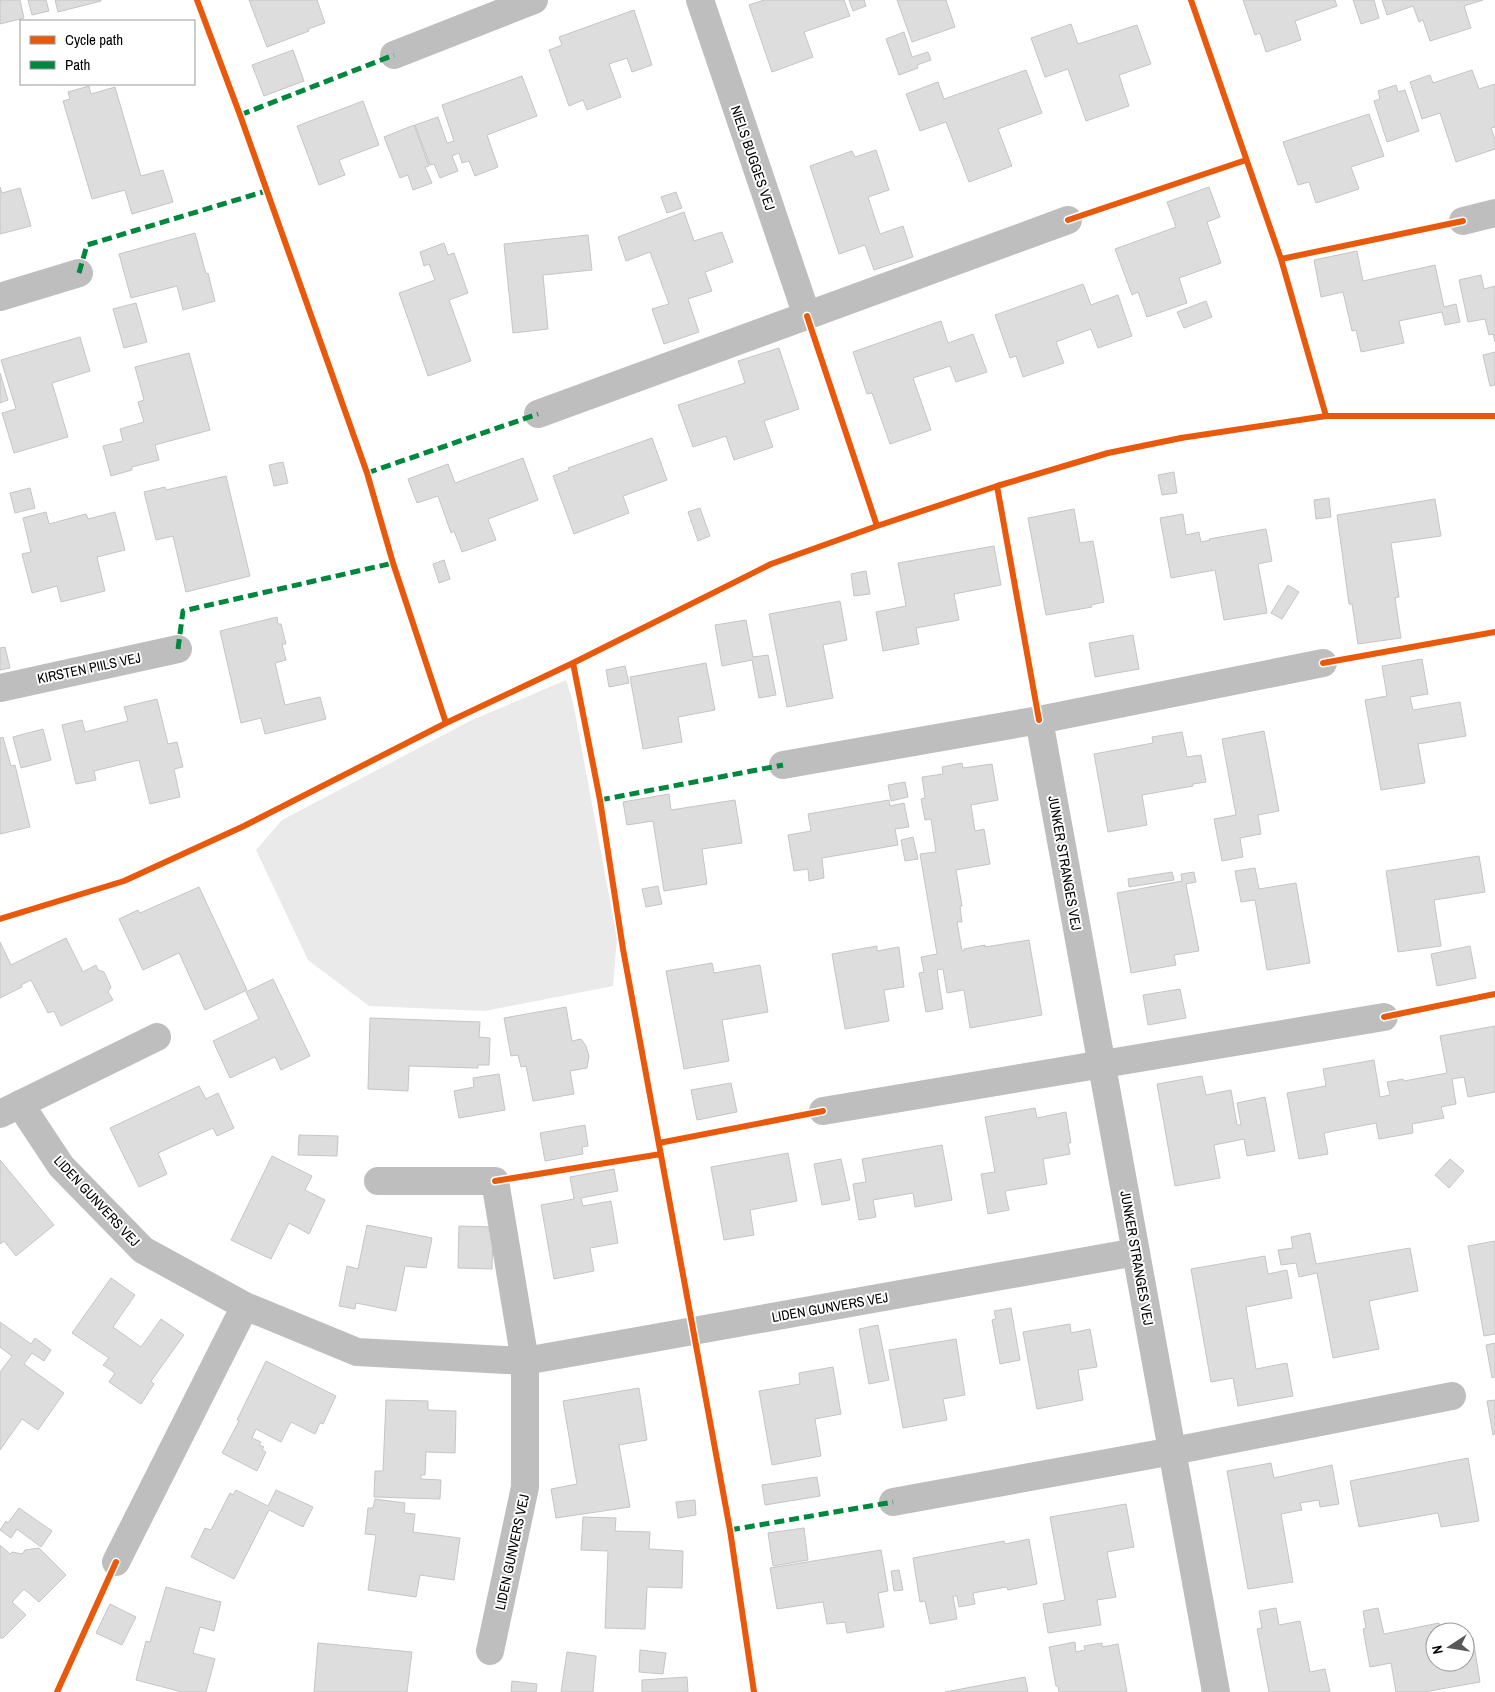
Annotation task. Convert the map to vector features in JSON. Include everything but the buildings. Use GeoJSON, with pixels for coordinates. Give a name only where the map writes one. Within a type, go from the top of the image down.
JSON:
{"type":"FeatureCollection","features":[{"type":"Feature","properties":{"kind":"street"},"geometry":{"type":"LineString","coordinates":[[394,55],[534,0]]}},
{"type":"Feature","properties":{"kind":"street","name":"NIELS BUGGES VEJ"},"geometry":{"type":"LineString","coordinates":[[700,0],[807,316]]}},
{"type":"Feature","properties":{"kind":"street"},"geometry":{"type":"LineString","coordinates":[[1463,221],[1495,213]]}},
{"type":"Feature","properties":{"kind":"street"},"geometry":{"type":"LineString","coordinates":[[538,414],[1068,220]]}},
{"type":"Feature","properties":{"kind":"street"},"geometry":{"type":"LineString","coordinates":[[0,297],[79,274]]}},
{"type":"Feature","properties":{"kind":"street","name":"KIRSTEN PIILS VEJ"},"geometry":{"type":"LineString","coordinates":[[0,688],[178,649]]}},
{"type":"Feature","properties":{"kind":"street"},"geometry":{"type":"LineString","coordinates":[[783,765],[1039,720],[1323,663]]}},
{"type":"Feature","properties":{"kind":"street","name":"JUNKER STRANGES VEJ"},"geometry":{"type":"LineString","coordinates":[[1039,720],[1216,1692]]}},
{"type":"Feature","properties":{"kind":"street"},"geometry":{"type":"LineString","coordinates":[[824,1111],[1384,1016]]}},
{"type":"Feature","properties":{"kind":"street","name":"LIDEN GUNVERS VEJ"},"geometry":{"type":"LineString","coordinates":[[157,1037],[10,1109],[61,1166],[143,1250],[245,1306],[357,1352],[525,1361],[1136,1252]]}},
{"type":"Feature","properties":{"kind":"street","name":"LIDEN GUNVERS VEJ"},"geometry":{"type":"LineString","coordinates":[[378,1182],[495,1182],[525,1361],[525,1487],[490,1651]]}},
{"type":"Feature","properties":{"kind":"street"},"geometry":{"type":"LineString","coordinates":[[116,1562],[245,1306]]}},
{"type":"Feature","properties":{"kind":"street"},"geometry":{"type":"LineString","coordinates":[[894,1502],[1172,1451],[1452,1396]]}},
{"type":"Feature","properties":{"kind":"shaded area"},"geometry":{"type":"Polygon","coordinates":[[[566,680],[573,702],[617,938],[613,986],[485,1011],[369,1006],[308,960],[256,850],[282,820],[470,721],[566,680]]]}},
{"type":"Feature","properties":{"kind":"marked path"},"geometry":{"type":"LineString","coordinates":[[240,115],[394,55]]}},
{"type":"Feature","properties":{"kind":"marked path"},"geometry":{"type":"LineString","coordinates":[[79,273],[87,245],[266,191]]}},
{"type":"Feature","properties":{"kind":"marked path"},"geometry":{"type":"LineString","coordinates":[[367,473],[538,414]]}},
{"type":"Feature","properties":{"kind":"marked path"},"geometry":{"type":"LineString","coordinates":[[178,649],[183,611],[393,563]]}},
{"type":"Feature","properties":{"kind":"marked path"},"geometry":{"type":"LineString","coordinates":[[600,800],[783,765]]}},
{"type":"Feature","properties":{"kind":"marked path"},"geometry":{"type":"LineString","coordinates":[[730,1530],[893,1502]]}},
{"type":"Feature","properties":{"kind":"cycle path"},"geometry":{"type":"LineString","coordinates":[[197,0],[240,115],[367,473],[393,563],[446,723]]}},
{"type":"Feature","properties":{"kind":"cycle path"},"geometry":{"type":"LineString","coordinates":[[1191,0],[1281,259],[1326,416]]}},
{"type":"Feature","properties":{"kind":"cycle path"},"geometry":{"type":"LineString","coordinates":[[1068,220],[1246,160]]}},
{"type":"Feature","properties":{"kind":"cycle path"},"geometry":{"type":"LineString","coordinates":[[1281,259],[1463,221]]}},
{"type":"Feature","properties":{"kind":"cycle path"},"geometry":{"type":"LineString","coordinates":[[807,316],[877,526]]}},
{"type":"Feature","properties":{"kind":"cycle path"},"geometry":{"type":"LineString","coordinates":[[0,919],[124,881],[244,826],[446,723],[573,663],[771,564],[877,526],[997,486],[1108,453],[1181,438],[1326,416],[1495,416]]}},
{"type":"Feature","properties":{"kind":"cycle path"},"geometry":{"type":"LineString","coordinates":[[997,486],[1039,720]]}},
{"type":"Feature","properties":{"kind":"cycle path"},"geometry":{"type":"LineString","coordinates":[[1323,663],[1495,632]]}},
{"type":"Feature","properties":{"kind":"cycle path"},"geometry":{"type":"LineString","coordinates":[[573,663],[600,800],[623,949],[730,1530],[754,1692]]}},
{"type":"Feature","properties":{"kind":"cycle path"},"geometry":{"type":"LineString","coordinates":[[1384,1017],[1495,994]]}},
{"type":"Feature","properties":{"kind":"cycle path"},"geometry":{"type":"LineString","coordinates":[[659,1143],[823,1111]]}},
{"type":"Feature","properties":{"kind":"cycle path"},"geometry":{"type":"LineString","coordinates":[[495,1181],[661,1154]]}},
{"type":"Feature","properties":{"kind":"cycle path"},"geometry":{"type":"LineString","coordinates":[[57,1692],[116,1562]]}}]}
